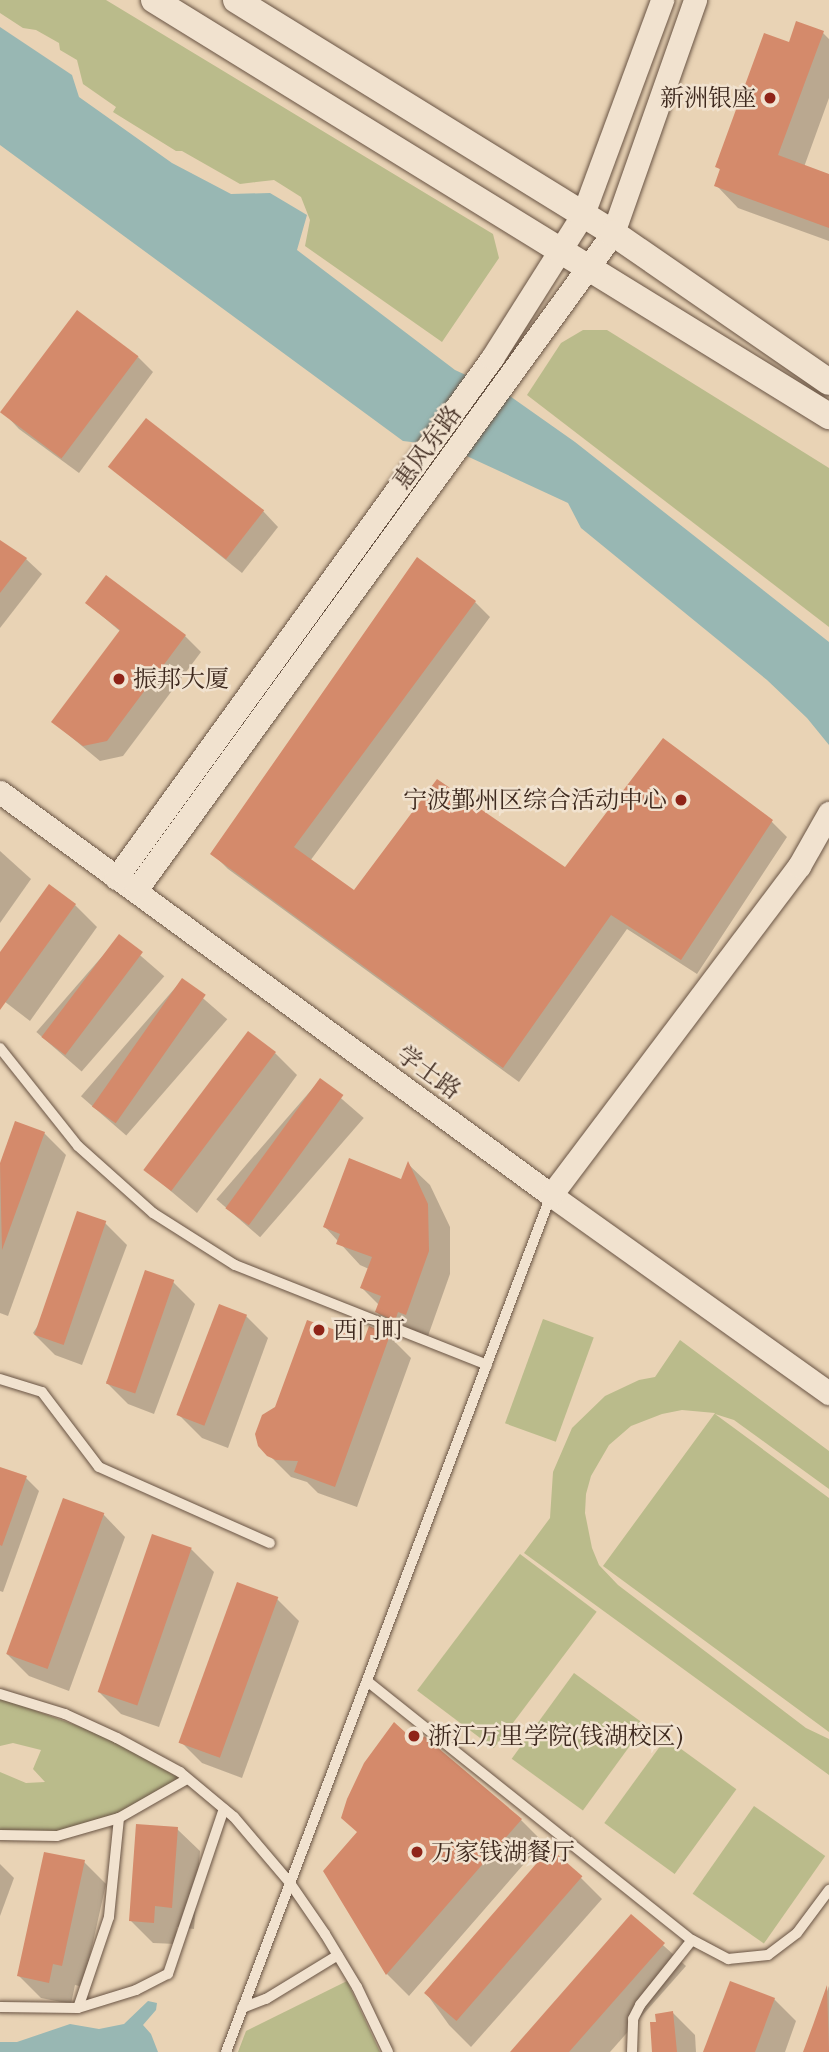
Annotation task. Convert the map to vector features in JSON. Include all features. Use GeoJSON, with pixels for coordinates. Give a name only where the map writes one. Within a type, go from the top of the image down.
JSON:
{"type":"FeatureCollection","features":[{"type":"Feature","properties":{"kind":"main road"},"geometry":{"type":"LineString","coordinates":[[154,0],[561,248],[829,416]]}},
{"type":"Feature","properties":{"kind":"main road"},"geometry":{"type":"LineString","coordinates":[[236,0],[613,233],[829,382]]}},
{"type":"Feature","properties":{"kind":"street","name":"惠风东路"},"geometry":{"type":"LineString","coordinates":[[126,884],[420,457],[492,358],[583,214],[662,0]]}},
{"type":"Feature","properties":{"kind":"street","name":"惠风东路"},"geometry":{"type":"LineString","coordinates":[[126,884],[441,474],[613,233],[695,0]]}},
{"type":"Feature","properties":{"kind":"street","name":"学士路"},"geometry":{"type":"LineString","coordinates":[[0,792],[551,1195],[829,1392]]}},
{"type":"Feature","properties":{"kind":"street"},"geometry":{"type":"LineString","coordinates":[[551,1195],[799,866],[829,813]]}},
{"type":"Feature","properties":{"kind":"lane"},"geometry":{"type":"LineString","coordinates":[[0,1048],[78,1146],[153,1213],[235,1265],[487,1365]]}},
{"type":"Feature","properties":{"kind":"lane"},"geometry":{"type":"LineString","coordinates":[[226,2052],[551,1195]]}},
{"type":"Feature","properties":{"kind":"lane"},"geometry":{"type":"LineString","coordinates":[[0,1379],[42,1392],[99,1468],[270,1543]]}},
{"type":"Feature","properties":{"kind":"lane"},"geometry":{"type":"LineString","coordinates":[[367,1681],[692,1940],[728,1959],[768,1955],[797,1933],[829,1890]]}},
{"type":"Feature","properties":{"kind":"lane"},"geometry":{"type":"LineString","coordinates":[[0,1694],[75,1719],[117,1738],[187,1779],[224,1809],[290,1883],[338,1955],[388,2052]]}},
{"type":"Feature","properties":{"kind":"lane"},"geometry":{"type":"LineString","coordinates":[[0,1835],[57,1836],[119,1818],[187,1779]]}},
{"type":"Feature","properties":{"kind":"lane"},"geometry":{"type":"LineString","coordinates":[[0,2007],[78,2008],[136,1990],[168,1974],[224,1809]]}},
{"type":"Feature","properties":{"kind":"lane"},"geometry":{"type":"LineString","coordinates":[[78,2008],[109,1917],[119,1818]]}},
{"type":"Feature","properties":{"kind":"lane"},"geometry":{"type":"LineString","coordinates":[[632,2052],[633,2019],[640,2005],[692,1940]]}},
{"type":"Feature","properties":{"kind":"lane"},"geometry":{"type":"LineString","coordinates":[[242,2008],[266,1999],[338,1955]]}},
{"type":"Feature","properties":{"kind":"green space"},"geometry":{"type":"Polygon","coordinates":[[[0,0],[106,0],[493,234],[499,258],[442,342],[305,246],[310,220],[301,197],[274,180],[240,184],[182,151],[176,151],[113,112],[116,107],[83,84],[77,60],[60,50],[59,43],[36,30],[23,28],[0,13],[0,0]]]}},
{"type":"Feature","properties":{"kind":"green space"},"geometry":{"type":"Polygon","coordinates":[[[583,330],[607,330],[829,468],[829,627],[527,395],[561,343],[583,330]]]}},
{"type":"Feature","properties":{"kind":"green space"},"geometry":{"type":"Polygon","coordinates":[[[543,1319],[594,1337],[556,1442],[505,1423],[543,1319]]]}},
{"type":"Feature","properties":{"kind":"green space"},"geometry":{"type":"Polygon","coordinates":[[[680,1340],[829,1451],[829,1489],[734,1420],[715,1414],[829,1498],[829,1732],[603,1566],[715,1413],[682,1410],[662,1414],[631,1426],[609,1445],[591,1476],[586,1494],[585,1513],[592,1548],[599,1565],[618,1585],[806,1728],[829,1739],[829,1775],[524,1553],[550,1518],[553,1472],[572,1428],[605,1396],[639,1380],[655,1377],[680,1340]]]}},
{"type":"Feature","properties":{"kind":"green space"},"geometry":{"type":"Polygon","coordinates":[[[520,1554],[597,1612],[494,1748],[417,1691],[520,1554]]]}},
{"type":"Feature","properties":{"kind":"green space"},"geometry":{"type":"Polygon","coordinates":[[[574,1673],[645,1725],[583,1810],[512,1759],[574,1673]]]}},
{"type":"Feature","properties":{"kind":"green space"},"geometry":{"type":"Polygon","coordinates":[[[0,1698],[109,1737],[179,1778],[111,1817],[56,1834],[0,1834],[0,1772],[26,1783],[45,1782],[33,1769],[41,1750],[13,1743],[0,1746],[0,1698]]]}},
{"type":"Feature","properties":{"kind":"green space"},"geometry":{"type":"Polygon","coordinates":[[[666,1738],[736,1789],[675,1874],[604,1823],[666,1738]]]}},
{"type":"Feature","properties":{"kind":"green space"},"geometry":{"type":"Polygon","coordinates":[[[754,1806],[825,1856],[764,1944],[693,1894],[754,1806]]]}},
{"type":"Feature","properties":{"kind":"green space"},"geometry":{"type":"Polygon","coordinates":[[[347,1981],[380,2052],[238,2052],[246,2031],[347,1981]]]}},
{"type":"Feature","properties":{"kind":"water"},"geometry":{"type":"Polygon","coordinates":[[[0,27],[72,75],[79,97],[172,163],[231,194],[270,193],[307,215],[297,250],[455,370],[507,394],[575,442],[829,642],[829,745],[807,718],[767,680],[581,528],[568,503],[445,446],[403,441],[0,145],[0,27]]]}},
{"type":"Feature","properties":{"kind":"water"},"geometry":{"type":"Polygon","coordinates":[[[148,2001],[157,2003],[156,2010],[143,2025],[151,2034],[158,2052],[0,2052],[0,2042],[17,2042],[70,2024],[99,2029],[124,2024],[148,2001]]]}},
{"type":"Feature","properties":{"kind":"building","name":"新洲银座"},"geometry":{"type":"Polygon","coordinates":[[[796,21],[824,31],[778,155],[829,174],[829,228],[714,186],[720,169],[715,167],[764,33],[789,42],[796,21]]]}},
{"type":"Feature","properties":{"kind":"building"},"geometry":{"type":"Polygon","coordinates":[[[77,310],[138,356],[61,459],[0,412],[77,310]]]}},
{"type":"Feature","properties":{"kind":"building"},"geometry":{"type":"Polygon","coordinates":[[[146,418],[264,510],[226,559],[108,467],[146,418]]]}},
{"type":"Feature","properties":{"kind":"building"},"geometry":{"type":"Polygon","coordinates":[[[0,540],[27,558],[0,593],[0,540]]]}},
{"type":"Feature","properties":{"kind":"building","name":"宁波鄞州区综合活动中心"},"geometry":{"type":"Polygon","coordinates":[[[417,557],[476,601],[294,847],[354,890],[437,779],[565,867],[663,738],[773,820],[681,960],[611,915],[503,1068],[210,854],[417,557]]]}},
{"type":"Feature","properties":{"kind":"building","name":"振邦大厦"},"geometry":{"type":"Polygon","coordinates":[[[106,575],[186,635],[107,741],[83,746],[51,722],[120,630],[85,603],[106,575]]]}},
{"type":"Feature","properties":{"kind":"building"},"geometry":{"type":"Polygon","coordinates":[[[49,884],[76,904],[0,1010],[0,952],[49,884]]]}},
{"type":"Feature","properties":{"kind":"building"},"geometry":{"type":"Polygon","coordinates":[[[119,934],[143,952],[65,1055],[41,1037],[119,934]]]}},
{"type":"Feature","properties":{"kind":"building"},"geometry":{"type":"Polygon","coordinates":[[[182,978],[206,995],[116,1123],[92,1107],[182,978]]]}},
{"type":"Feature","properties":{"kind":"building"},"geometry":{"type":"Polygon","coordinates":[[[248,1031],[276,1052],[171,1191],[143,1170],[248,1031]]]}},
{"type":"Feature","properties":{"kind":"building"},"geometry":{"type":"Polygon","coordinates":[[[320,1078],[343,1095],[249,1225],[225,1208],[320,1078]]]}},
{"type":"Feature","properties":{"kind":"building"},"geometry":{"type":"Polygon","coordinates":[[[15,1121],[45,1132],[2,1250],[0,1163],[15,1121]]]}},
{"type":"Feature","properties":{"kind":"building"},"geometry":{"type":"Polygon","coordinates":[[[349,1158],[401,1179],[408,1161],[428,1204],[429,1251],[406,1315],[398,1312],[395,1321],[375,1312],[381,1296],[360,1288],[372,1257],[336,1244],[340,1234],[323,1227],[349,1158]]]}},
{"type":"Feature","properties":{"kind":"building"},"geometry":{"type":"Polygon","coordinates":[[[77,1211],[106,1221],[64,1345],[34,1335],[77,1211]]]}},
{"type":"Feature","properties":{"kind":"building"},"geometry":{"type":"Polygon","coordinates":[[[145,1270],[174,1280],[135,1394],[106,1383],[145,1270]]]}},
{"type":"Feature","properties":{"kind":"building"},"geometry":{"type":"Polygon","coordinates":[[[219,1304],[247,1315],[204,1426],[176,1415],[219,1304]]]}},
{"type":"Feature","properties":{"kind":"building","name":"西门町"},"geometry":{"type":"Polygon","coordinates":[[[307,1320],[364,1340],[369,1326],[390,1335],[335,1487],[294,1472],[298,1461],[276,1460],[267,1456],[258,1446],[255,1434],[262,1415],[275,1407],[307,1320]]]}},
{"type":"Feature","properties":{"kind":"building"},"geometry":{"type":"Polygon","coordinates":[[[0,1467],[27,1476],[2,1546],[0,1545],[0,1467]]]}},
{"type":"Feature","properties":{"kind":"building"},"geometry":{"type":"Polygon","coordinates":[[[63,1498],[104,1513],[48,1669],[6,1654],[63,1498]]]}},
{"type":"Feature","properties":{"kind":"building"},"geometry":{"type":"Polygon","coordinates":[[[152,1534],[192,1548],[137,1706],[98,1692],[152,1534]]]}},
{"type":"Feature","properties":{"kind":"building"},"geometry":{"type":"Polygon","coordinates":[[[237,1582],[278,1597],[220,1758],[179,1743],[237,1582]]]}},
{"type":"Feature","properties":{"kind":"building","name":"万家钱湖餐厅"},"geometry":{"type":"Polygon","coordinates":[[[394,1722],[418,1744],[424,1736],[522,1819],[386,1975],[323,1871],[357,1832],[341,1818],[347,1799],[364,1763],[394,1722]]]}},
{"type":"Feature","properties":{"kind":"building"},"geometry":{"type":"Polygon","coordinates":[[[136,1824],[178,1827],[172,1908],[155,1906],[154,1923],[129,1921],[136,1824]]]}},
{"type":"Feature","properties":{"kind":"building"},"geometry":{"type":"Polygon","coordinates":[[[550,1848],[582,1876],[456,2021],[424,1993],[550,1848]]]}},
{"type":"Feature","properties":{"kind":"building"},"geometry":{"type":"Polygon","coordinates":[[[44,1852],[85,1860],[62,1966],[53,1964],[49,1983],[17,1976],[44,1852]]]}},
{"type":"Feature","properties":{"kind":"building"},"geometry":{"type":"Polygon","coordinates":[[[631,1914],[665,1943],[569,2052],[510,2052],[631,1914]]]}},
{"type":"Feature","properties":{"kind":"building"},"geometry":{"type":"Polygon","coordinates":[[[730,1981],[775,1998],[755,2052],[703,2052],[730,1981]]]}},
{"type":"Feature","properties":{"kind":"building"},"geometry":{"type":"Polygon","coordinates":[[[827,1985],[829,2052],[803,2052],[813,2025],[827,1985]]]}},
{"type":"Feature","properties":{"kind":"building"},"geometry":{"type":"Polygon","coordinates":[[[673,2011],[677,2052],[652,2052],[650,2022],[656,2022],[655,2014],[673,2011]]]}},
{"type":"Feature","properties":{"kind":"place","name":"新洲银座"},"geometry":{"type":"Point","coordinates":[770,98]}},
{"type":"Feature","properties":{"kind":"place","name":"振邦大厦"},"geometry":{"type":"Point","coordinates":[119,679]}},
{"type":"Feature","properties":{"kind":"place","name":"宁波鄞州区综合活动中心"},"geometry":{"type":"Point","coordinates":[681,800]}},
{"type":"Feature","properties":{"kind":"place","name":"西门町"},"geometry":{"type":"Point","coordinates":[319,1330]}},
{"type":"Feature","properties":{"kind":"place","name":"浙江万里学院(钱湖校区)"},"geometry":{"type":"Point","coordinates":[414,1736]}},
{"type":"Feature","properties":{"kind":"place","name":"万家钱湖餐厅"},"geometry":{"type":"Point","coordinates":[417,1852]}}]}
